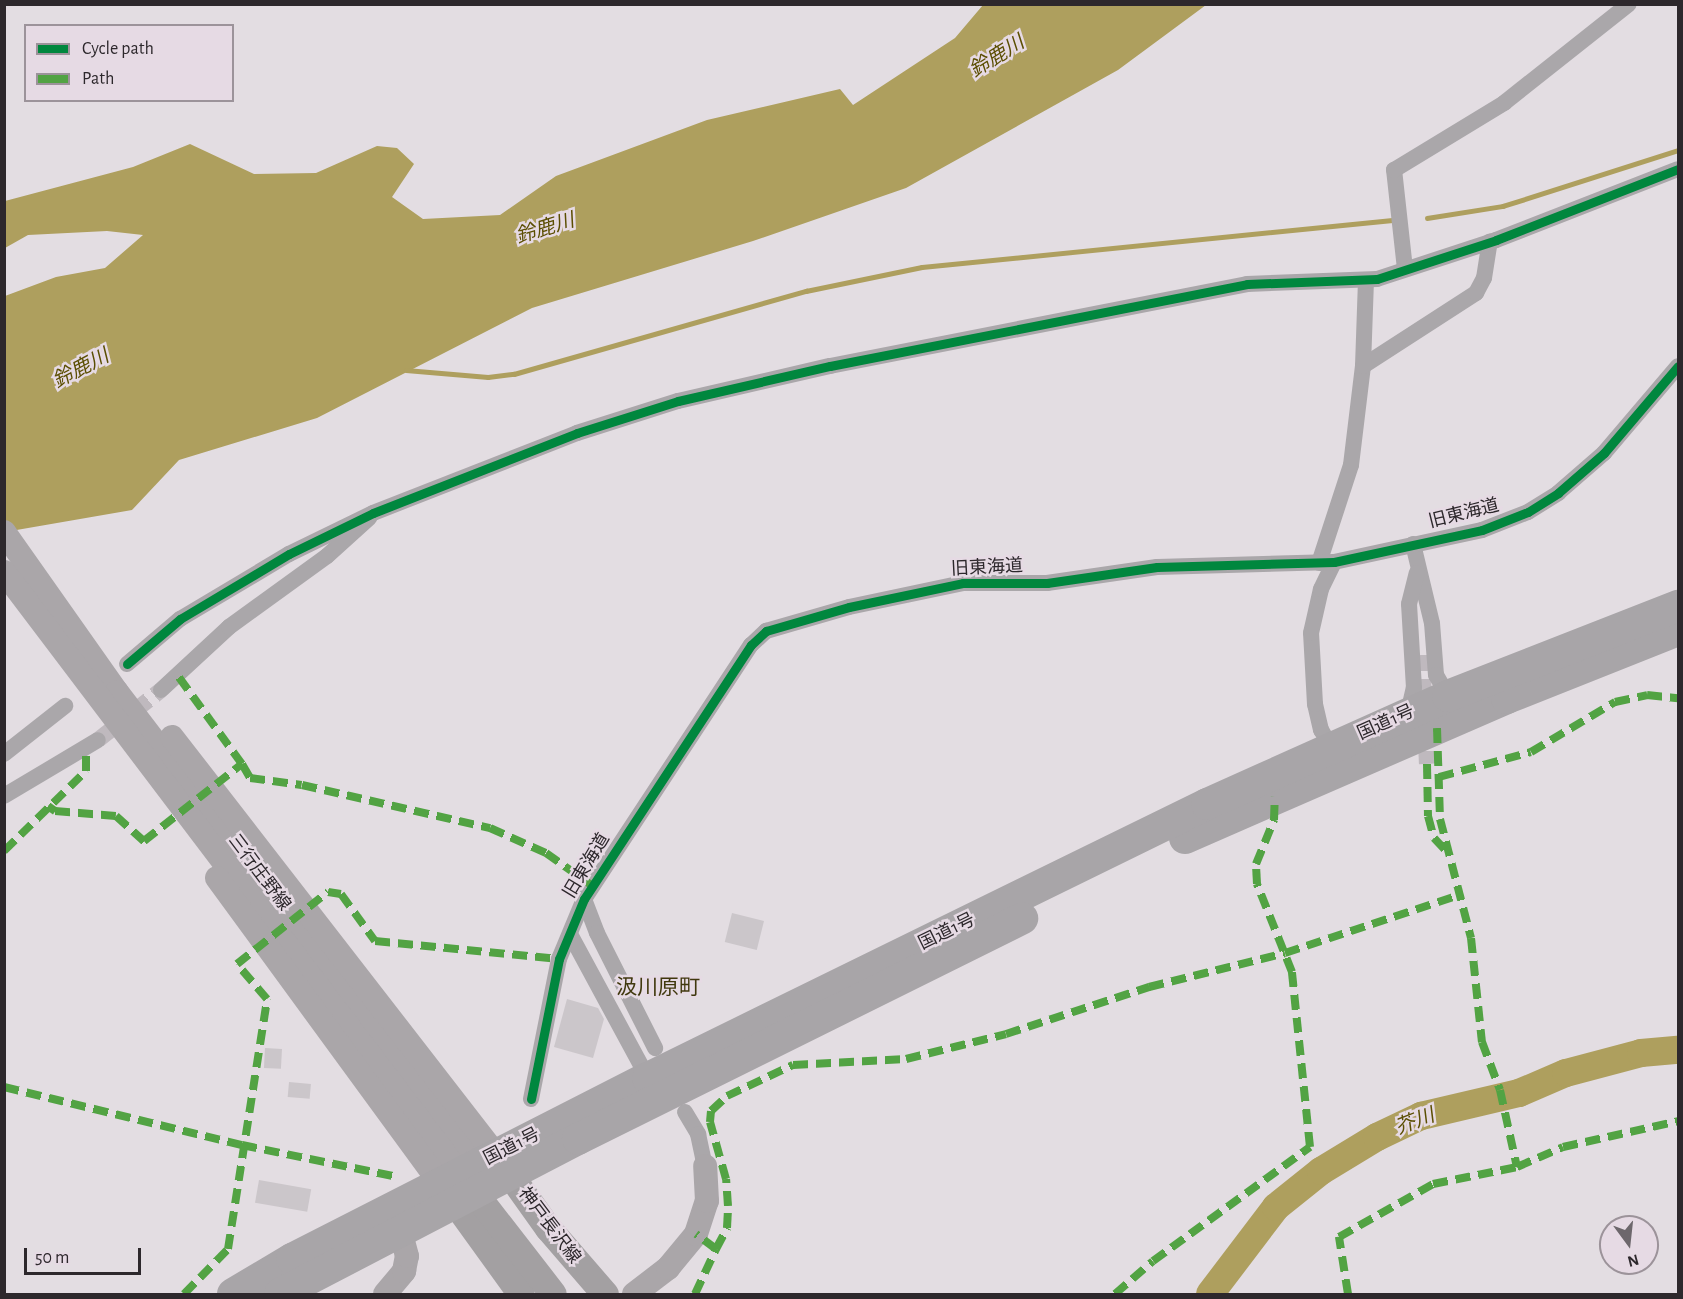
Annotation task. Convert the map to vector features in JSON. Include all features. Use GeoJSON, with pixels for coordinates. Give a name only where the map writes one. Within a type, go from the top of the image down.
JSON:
{"type":"FeatureCollection","features":[{"type":"Feature","properties":{"kind":"highway","name":"国道1号"},"geometry":{"type":"LineString","coordinates":[[280,1294],[400,1230],[476,1180],[648,1078],[1331,747],[1448,696],[1678,606]]}},
{"type":"Feature","properties":{"kind":"highway","name":"国道1号"},"geometry":{"type":"LineString","coordinates":[[233,1294],[476,1180],[1166,847],[1497,702],[1678,630]]}},
{"type":"Feature","properties":{"kind":"main road","name":"三行庄野線"},"geometry":{"type":"LineString","coordinates":[[4,532],[122,677],[200,768],[476,1180]]}},
{"type":"Feature","properties":{"kind":"main road","name":"三行庄野線"},"geometry":{"type":"LineString","coordinates":[[4,572],[60,648],[149,785],[476,1180]]}},
{"type":"Feature","properties":{"kind":"main road","name":"三行庄野線"},"geometry":{"type":"LineString","coordinates":[[60,648],[206,820],[476,1180]]}},
{"type":"Feature","properties":{"kind":"main road","name":"三行庄野線"},"geometry":{"type":"LineString","coordinates":[[122,677],[206,820]]}},
{"type":"Feature","properties":{"kind":"main road"},"geometry":{"type":"LineString","coordinates":[[634,1294],[668,1268],[696,1234],[707,1201],[705,1166]]}},
{"type":"Feature","properties":{"kind":"main road"},"geometry":{"type":"LineString","coordinates":[[476,1180],[521,1294]]}},
{"type":"Feature","properties":{"kind":"main road"},"geometry":{"type":"LineString","coordinates":[[476,1180],[553,1294]]}},
{"type":"Feature","properties":{"kind":"main road","name":"神戸長沢線"},"geometry":{"type":"LineString","coordinates":[[476,1180],[581,1294]]}},
{"type":"Feature","properties":{"kind":"main road","name":"神戸長沢線"},"geometry":{"type":"LineString","coordinates":[[476,1180],[548,1228],[605,1294]]}},
{"type":"Feature","properties":{"kind":"main road"},"geometry":{"type":"LineString","coordinates":[[393,1286],[407,1256],[400,1230]]}},
{"type":"Feature","properties":{"kind":"street"},"geometry":{"type":"LineString","coordinates":[[1405,269],[1394,170],[1504,103],[1629,4]]}},
{"type":"Feature","properties":{"kind":"street"},"geometry":{"type":"LineString","coordinates":[[122,677],[157,636],[231,586],[373,513],[576,433],[678,400],[1247,284],[1366,280],[1490,241],[1678,170]]}},
{"type":"Feature","properties":{"kind":"street"},"geometry":{"type":"LineString","coordinates":[[1363,366],[1476,293],[1484,278],[1490,241]]}},
{"type":"Feature","properties":{"kind":"street"},"geometry":{"type":"LineString","coordinates":[[1331,747],[1321,730],[1315,704],[1311,642],[1321,588],[1351,465],[1363,366],[1366,280]]}},
{"type":"Feature","properties":{"kind":"street","name":"旧東海道"},"geometry":{"type":"LineString","coordinates":[[531,1099],[559,960],[584,899],[751,645],[766,631],[849,607],[963,583],[1047,583],[1157,567],[1327,562],[1505,523],[1558,493],[1604,453],[1678,366]]}},
{"type":"Feature","properties":{"kind":"street"},"geometry":{"type":"LineString","coordinates":[[160,690],[229,627],[363,528],[373,513]]}},
{"type":"Feature","properties":{"kind":"street"},"geometry":{"type":"LineString","coordinates":[[1413,544],[1422,655]]}},
{"type":"Feature","properties":{"kind":"street"},"geometry":{"type":"LineString","coordinates":[[1417,573],[1432,624],[1436,675],[1448,696]]}},
{"type":"Feature","properties":{"kind":"street"},"geometry":{"type":"LineString","coordinates":[[1408,713],[1414,688],[1409,604],[1417,573]]}},
{"type":"Feature","properties":{"kind":"street"},"geometry":{"type":"LineString","coordinates":[[4,754],[65,706]]}},
{"type":"Feature","properties":{"kind":"street"},"geometry":{"type":"LineString","coordinates":[[4,796],[98,741]]}},
{"type":"Feature","properties":{"kind":"street"},"geometry":{"type":"LineString","coordinates":[[584,899],[597,933],[655,1048]]}},
{"type":"Feature","properties":{"kind":"street"},"geometry":{"type":"LineString","coordinates":[[570,934],[648,1078]]}},
{"type":"Feature","properties":{"kind":"street"},"geometry":{"type":"LineString","coordinates":[[685,1112],[698,1134],[705,1166]]}},
{"type":"Feature","properties":{"kind":"water","name":"鈴鹿川"},"geometry":{"type":"Polygon","coordinates":[[[983,5],[1206,5],[1118,70],[906,188],[753,241],[532,308],[317,418],[179,460],[132,510],[5,532],[5,296],[56,277],[105,268],[143,235],[107,231],[28,235],[5,248],[5,201],[133,167],[190,144],[254,174],[316,173],[377,146],[397,148],[414,164],[392,197],[423,219],[500,215],[556,176],[707,120],[840,89],[853,105],[955,38],[983,5]]]}},
{"type":"Feature","properties":{"kind":"building"},"geometry":{"type":"Polygon","coordinates":[[[732,913],[764,921],[757,950],[725,942],[732,913]]]}},
{"type":"Feature","properties":{"kind":"building"},"geometry":{"type":"Polygon","coordinates":[[[567,999],[598,1008],[604,1019],[593,1058],[554,1047],[567,999]]]}},
{"type":"Feature","properties":{"kind":"building"},"geometry":{"type":"Polygon","coordinates":[[[265,1048],[282,1049],[281,1069],[264,1068],[265,1048]]]}},
{"type":"Feature","properties":{"kind":"building"},"geometry":{"type":"Polygon","coordinates":[[[289,1082],[311,1084],[310,1099],[288,1097],[289,1082]]]}},
{"type":"Feature","properties":{"kind":"building"},"geometry":{"type":"Polygon","coordinates":[[[259,1180],[311,1189],[307,1212],[255,1203],[259,1180]]]}},
{"type":"Feature","properties":{"kind":"waterway"},"geometry":{"type":"LineString","coordinates":[[1427,218],[1503,206],[1678,150]]}},
{"type":"Feature","properties":{"kind":"waterway"},"geometry":{"type":"LineString","coordinates":[[406,370],[488,377],[514,374],[806,291],[922,267],[1395,220]]}},
{"type":"Feature","properties":{"kind":"waterway","name":"芥川"},"geometry":{"type":"LineString","coordinates":[[1210,1294],[1276,1207],[1321,1171],[1377,1137],[1421,1116],[1519,1093],[1566,1073],[1641,1053],[1678,1050]]}},
{"type":"Feature","properties":{"kind":"tunnel"},"geometry":{"type":"LineString","coordinates":[[1422,655],[1427,764]]}},
{"type":"Feature","properties":{"kind":"tunnel"},"geometry":{"type":"LineString","coordinates":[[98,740],[161,690]]}},
{"type":"Feature","properties":{"kind":"marked path"},"geometry":{"type":"LineString","coordinates":[[48,806],[55,811],[116,816],[144,841],[242,764],[178,676]]}},
{"type":"Feature","properties":{"kind":"marked path"},"geometry":{"type":"LineString","coordinates":[[1439,777],[1531,752],[1615,702],[1647,695],[1678,698]]}},
{"type":"Feature","properties":{"kind":"marked path"},"geometry":{"type":"LineString","coordinates":[[1437,728],[1440,819],[1471,938],[1482,1042],[1500,1090],[1517,1167],[1563,1147],[1678,1121]]}},
{"type":"Feature","properties":{"kind":"marked path"},"geometry":{"type":"LineString","coordinates":[[4,851],[86,771],[86,749]]}},
{"type":"Feature","properties":{"kind":"marked path"},"geometry":{"type":"LineString","coordinates":[[242,764],[250,778],[302,785],[490,828],[546,853],[591,885]]}},
{"type":"Feature","properties":{"kind":"marked path"},"geometry":{"type":"LineString","coordinates":[[1427,764],[1428,816],[1434,838],[1448,853]]}},
{"type":"Feature","properties":{"kind":"marked path"},"geometry":{"type":"LineString","coordinates":[[1115,1294],[1153,1261],[1310,1147],[1292,972],[1257,884],[1256,864],[1274,820],[1275,797]]}},
{"type":"Feature","properties":{"kind":"marked path"},"geometry":{"type":"LineString","coordinates":[[184,1294],[228,1249],[267,999],[237,964],[328,892],[341,894],[375,941],[559,959]]}},
{"type":"Feature","properties":{"kind":"marked path"},"geometry":{"type":"LineString","coordinates":[[716,1249],[727,1228],[728,1206],[726,1179],[710,1122],[711,1111],[727,1096],[793,1065],[906,1059],[1006,1034],[1149,987],[1285,953],[1462,894]]}},
{"type":"Feature","properties":{"kind":"marked path"},"geometry":{"type":"LineString","coordinates":[[4,1087],[242,1145],[398,1177]]}},
{"type":"Feature","properties":{"kind":"marked path"},"geometry":{"type":"LineString","coordinates":[[1348,1294],[1339,1237],[1433,1184],[1517,1167]]}},
{"type":"Feature","properties":{"kind":"marked path"},"geometry":{"type":"LineString","coordinates":[[695,1294],[716,1249],[696,1234]]}},
{"type":"Feature","properties":{"kind":"cycle path"},"geometry":{"type":"LineString","coordinates":[[127,664],[180,619],[289,554],[373,513],[577,433],[678,401],[830,366],[1247,284],[1377,279],[1496,240],[1678,169]]}},
{"type":"Feature","properties":{"kind":"cycle path"},"geometry":{"type":"LineString","coordinates":[[531,1099],[559,959],[584,899],[751,645],[766,631],[849,607],[963,583],[1047,583],[1157,567],[1334,562],[1482,530],[1528,512],[1558,493],[1604,453],[1678,366]]}},
{"type":"Feature","properties":{"kind":"district","name":"汲川原町"},"geometry":{"type":"Point","coordinates":[658,988]}}]}
